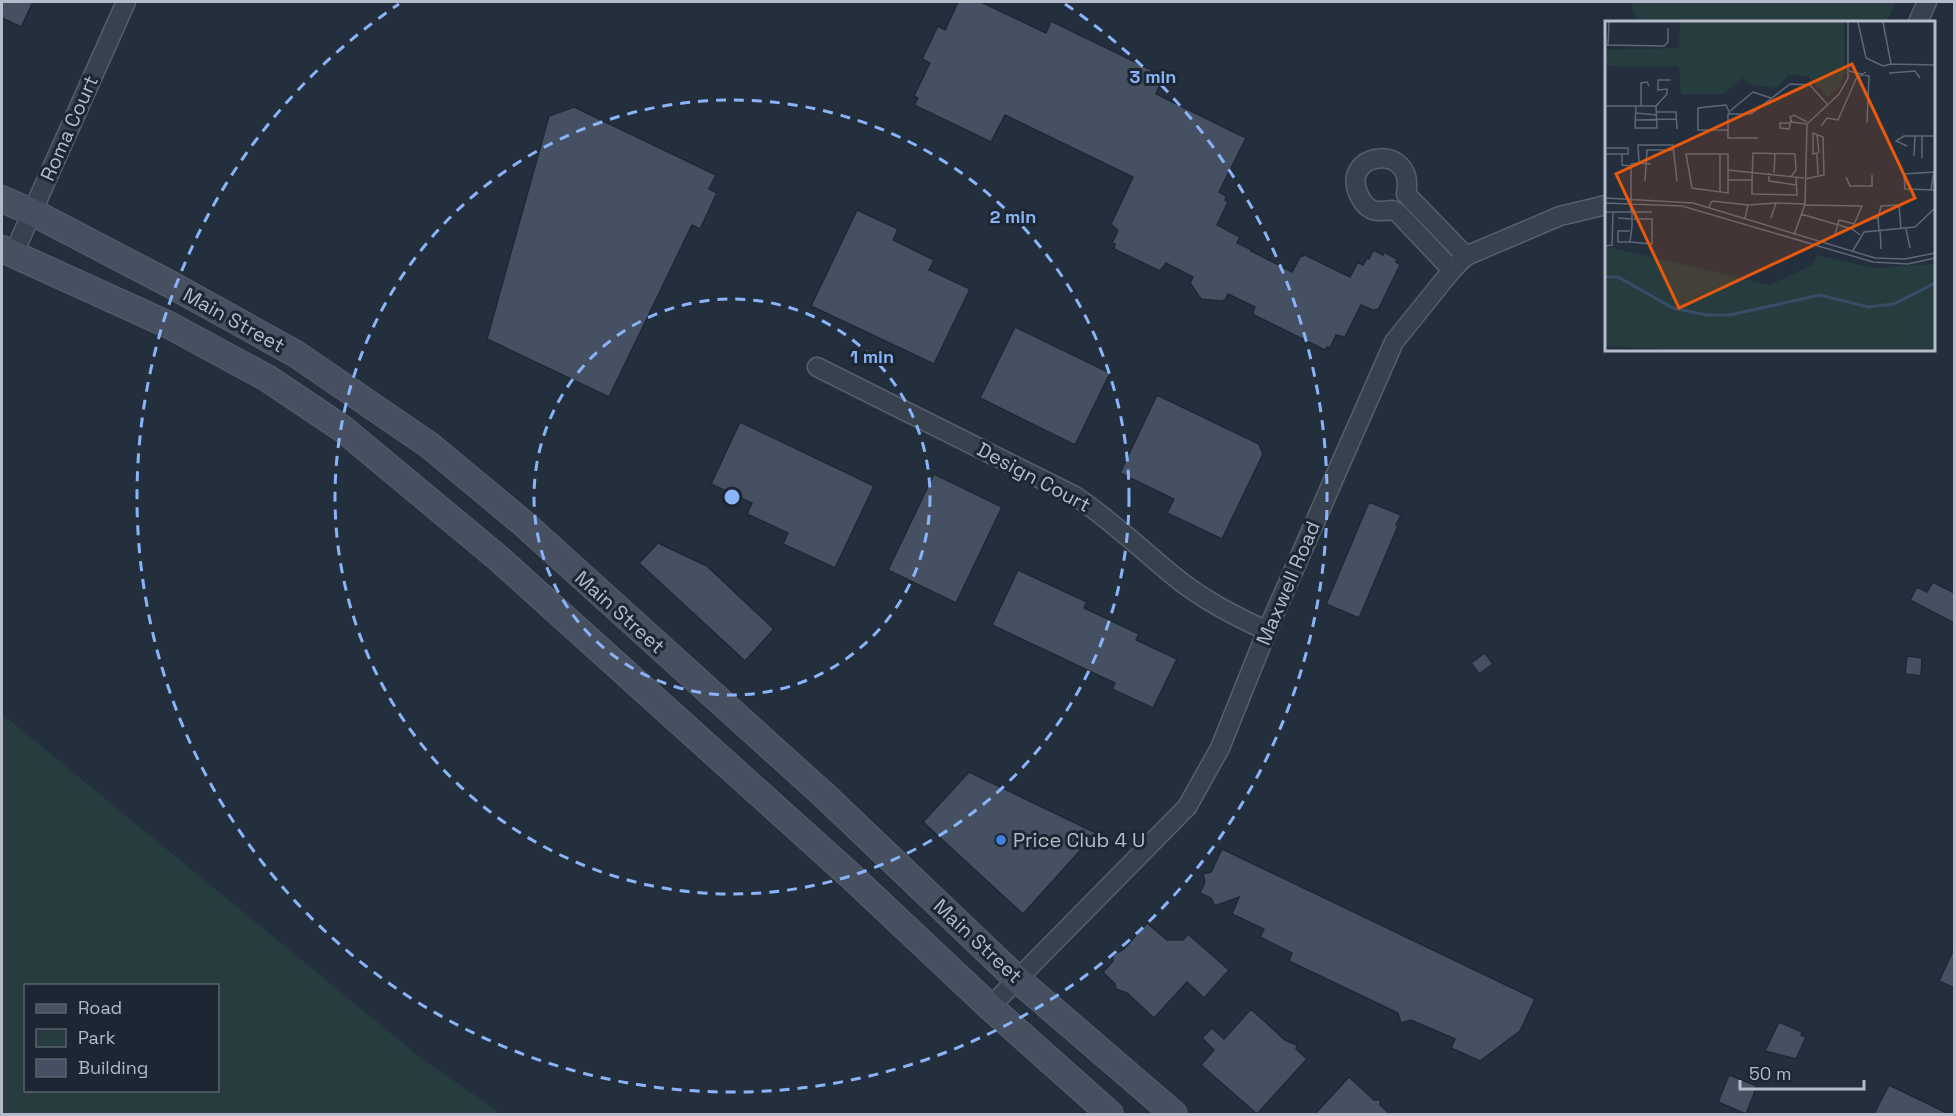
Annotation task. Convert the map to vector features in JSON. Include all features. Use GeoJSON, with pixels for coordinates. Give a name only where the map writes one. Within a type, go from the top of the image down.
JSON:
{"type":"FeatureCollection","features":[{"type":"Feature","properties":{"kind":"main road","name":"Main Street"},"geometry":{"type":"LineString","coordinates":[[2,199],[168,283],[296,354],[429,446],[523,524],[808,781],[1017,980],[1174,1114]]}},
{"type":"Feature","properties":{"kind":"main road","name":"Main Street"},"geometry":{"type":"LineString","coordinates":[[7,252],[169,325],[267,378],[343,429],[497,557],[1110,1114]]}},
{"type":"Feature","properties":{"kind":"street","name":"Roma Court"},"geometry":{"type":"LineString","coordinates":[[7,252],[32,213],[126,2]]}},
{"type":"Feature","properties":{"kind":"street"},"geometry":{"type":"LineString","coordinates":[[1918,21],[1927,2]]}},
{"type":"Feature","properties":{"kind":"street"},"geometry":{"type":"LineString","coordinates":[[1452,270],[1398,213],[1393,210],[1380,213],[1365,205],[1355,188],[1357,174],[1363,165],[1377,158],[1392,160],[1399,165],[1407,178],[1406,194],[1466,256]]}},
{"type":"Feature","properties":{"kind":"street","name":"Maxwell Road"},"geometry":{"type":"LineString","coordinates":[[990,1007],[1187,807],[1220,748],[1267,631],[1394,342],[1466,256],[1560,216],[1605,205]]}},
{"type":"Feature","properties":{"kind":"street","name":"Design Court"},"geometry":{"type":"LineString","coordinates":[[817,367],[1075,496],[1100,513],[1177,579],[1229,614],[1267,631]]}},
{"type":"Feature","properties":{"kind":"green space"},"geometry":{"type":"Polygon","coordinates":[[[1630,2],[1896,2],[1887,21],[1638,21],[1630,2]]]}},
{"type":"Feature","properties":{"kind":"green space"},"geometry":{"type":"Polygon","coordinates":[[[2,714],[422,1059],[502,1114],[2,1114],[2,714]]]}},
{"type":"Feature","properties":{"kind":"building"},"geometry":{"type":"Polygon","coordinates":[[[2,2],[33,2],[21,27],[2,18],[2,2]]]}},
{"type":"Feature","properties":{"kind":"building"},"geometry":{"type":"Polygon","coordinates":[[[958,2],[981,2],[1046,33],[1051,21],[1164,76],[1156,94],[1246,138],[1219,192],[1226,196],[1225,200],[1228,202],[1217,225],[1240,237],[1237,243],[1292,272],[1303,254],[1350,277],[1358,262],[1363,265],[1373,250],[1383,255],[1384,252],[1397,259],[1396,262],[1400,265],[1378,310],[1375,311],[1361,305],[1345,337],[1336,335],[1330,348],[1327,347],[1325,350],[1254,315],[1255,307],[1228,294],[1225,300],[1220,301],[1201,299],[1190,283],[1193,277],[1166,263],[1160,271],[1114,249],[1115,244],[1112,243],[1118,231],[1111,224],[1133,177],[1005,115],[991,142],[914,105],[918,98],[914,96],[930,63],[922,59],[938,26],[945,30],[958,2]]]}},
{"type":"Feature","properties":{"kind":"building"},"geometry":{"type":"Polygon","coordinates":[[[574,107],[716,175],[709,189],[717,193],[700,229],[692,225],[609,397],[487,339],[549,116],[574,107]]]}},
{"type":"Feature","properties":{"kind":"building"},"geometry":{"type":"Polygon","coordinates":[[[857,210],[898,229],[893,240],[934,260],[929,270],[970,289],[934,364],[811,306],[857,210]]]}},
{"type":"Feature","properties":{"kind":"building"},"geometry":{"type":"Polygon","coordinates":[[[1015,327],[1110,373],[1075,445],[980,398],[1015,327]]]}},
{"type":"Feature","properties":{"kind":"building"},"geometry":{"type":"Polygon","coordinates":[[[1157,395],[1259,444],[1263,454],[1222,539],[1167,513],[1174,499],[1120,473],[1157,395]]]}},
{"type":"Feature","properties":{"kind":"building"},"geometry":{"type":"Polygon","coordinates":[[[740,422],[874,486],[835,568],[783,544],[788,533],[747,514],[752,503],[711,484],[740,422]]]}},
{"type":"Feature","properties":{"kind":"building"},"geometry":{"type":"Polygon","coordinates":[[[934,474],[1002,507],[956,603],[888,570],[934,474]]]}},
{"type":"Feature","properties":{"kind":"building"},"geometry":{"type":"Polygon","coordinates":[[[1369,502],[1401,515],[1359,618],[1326,604],[1369,502]]]}},
{"type":"Feature","properties":{"kind":"building"},"geometry":{"type":"Polygon","coordinates":[[[658,543],[707,566],[774,629],[745,661],[639,563],[658,543]]]}},
{"type":"Feature","properties":{"kind":"building"},"geometry":{"type":"Polygon","coordinates":[[[1018,570],[1087,602],[1084,608],[1139,634],[1136,640],[1177,659],[1153,708],[1112,689],[1115,683],[992,625],[1018,570]]]}},
{"type":"Feature","properties":{"kind":"building"},"geometry":{"type":"Polygon","coordinates":[[[1933,582],[1954,593],[1954,623],[1910,600],[1917,587],[1927,592],[1933,582]]]}},
{"type":"Feature","properties":{"kind":"building"},"geometry":{"type":"Polygon","coordinates":[[[1485,653],[1493,664],[1479,674],[1471,663],[1485,653]]]}},
{"type":"Feature","properties":{"kind":"building"},"geometry":{"type":"Polygon","coordinates":[[[1907,656],[1922,658],[1921,676],[1905,674],[1907,656]]]}},
{"type":"Feature","properties":{"kind":"building"},"geometry":{"type":"Polygon","coordinates":[[[969,772],[1096,833],[1023,914],[923,822],[969,772]]]}},
{"type":"Feature","properties":{"kind":"building"},"geometry":{"type":"Polygon","coordinates":[[[1222,849],[1535,999],[1520,1031],[1480,1061],[1451,1048],[1455,1039],[1411,1020],[1401,1023],[1398,1013],[1289,961],[1292,953],[1260,937],[1264,929],[1232,914],[1239,897],[1215,906],[1211,898],[1200,893],[1205,882],[1203,874],[1211,872],[1222,849]]]}},
{"type":"Feature","properties":{"kind":"building"},"geometry":{"type":"Polygon","coordinates":[[[1147,923],[1167,940],[1183,940],[1188,934],[1229,970],[1204,998],[1187,982],[1154,1018],[1127,993],[1116,989],[1115,984],[1103,972],[1113,961],[1113,955],[1124,949],[1147,923]]]}},
{"type":"Feature","properties":{"kind":"building"},"geometry":{"type":"Polygon","coordinates":[[[1954,949],[1954,988],[1939,981],[1954,949]]]}},
{"type":"Feature","properties":{"kind":"building"},"geometry":{"type":"Polygon","coordinates":[[[1251,1009],[1285,1040],[1297,1045],[1296,1049],[1307,1059],[1257,1114],[1201,1065],[1214,1050],[1202,1038],[1212,1028],[1224,1039],[1251,1009]]]}},
{"type":"Feature","properties":{"kind":"building"},"geometry":{"type":"Polygon","coordinates":[[[1779,1022],[1802,1032],[1801,1035],[1806,1037],[1796,1059],[1765,1051],[1779,1022]]]}},
{"type":"Feature","properties":{"kind":"building"},"geometry":{"type":"Polygon","coordinates":[[[1729,1075],[1757,1086],[1746,1114],[1718,1102],[1729,1075]]]}},
{"type":"Feature","properties":{"kind":"building"},"geometry":{"type":"Polygon","coordinates":[[[1349,1077],[1374,1100],[1380,1100],[1380,1105],[1390,1114],[1315,1114],[1349,1077]]]}},
{"type":"Feature","properties":{"kind":"building"},"geometry":{"type":"Polygon","coordinates":[[[1889,1085],[1949,1114],[1874,1114],[1889,1085]]]}},
{"type":"Feature","properties":{"kind":"place","name":"Price Club 4 U"},"geometry":{"type":"Point","coordinates":[1001,840]}}]}
